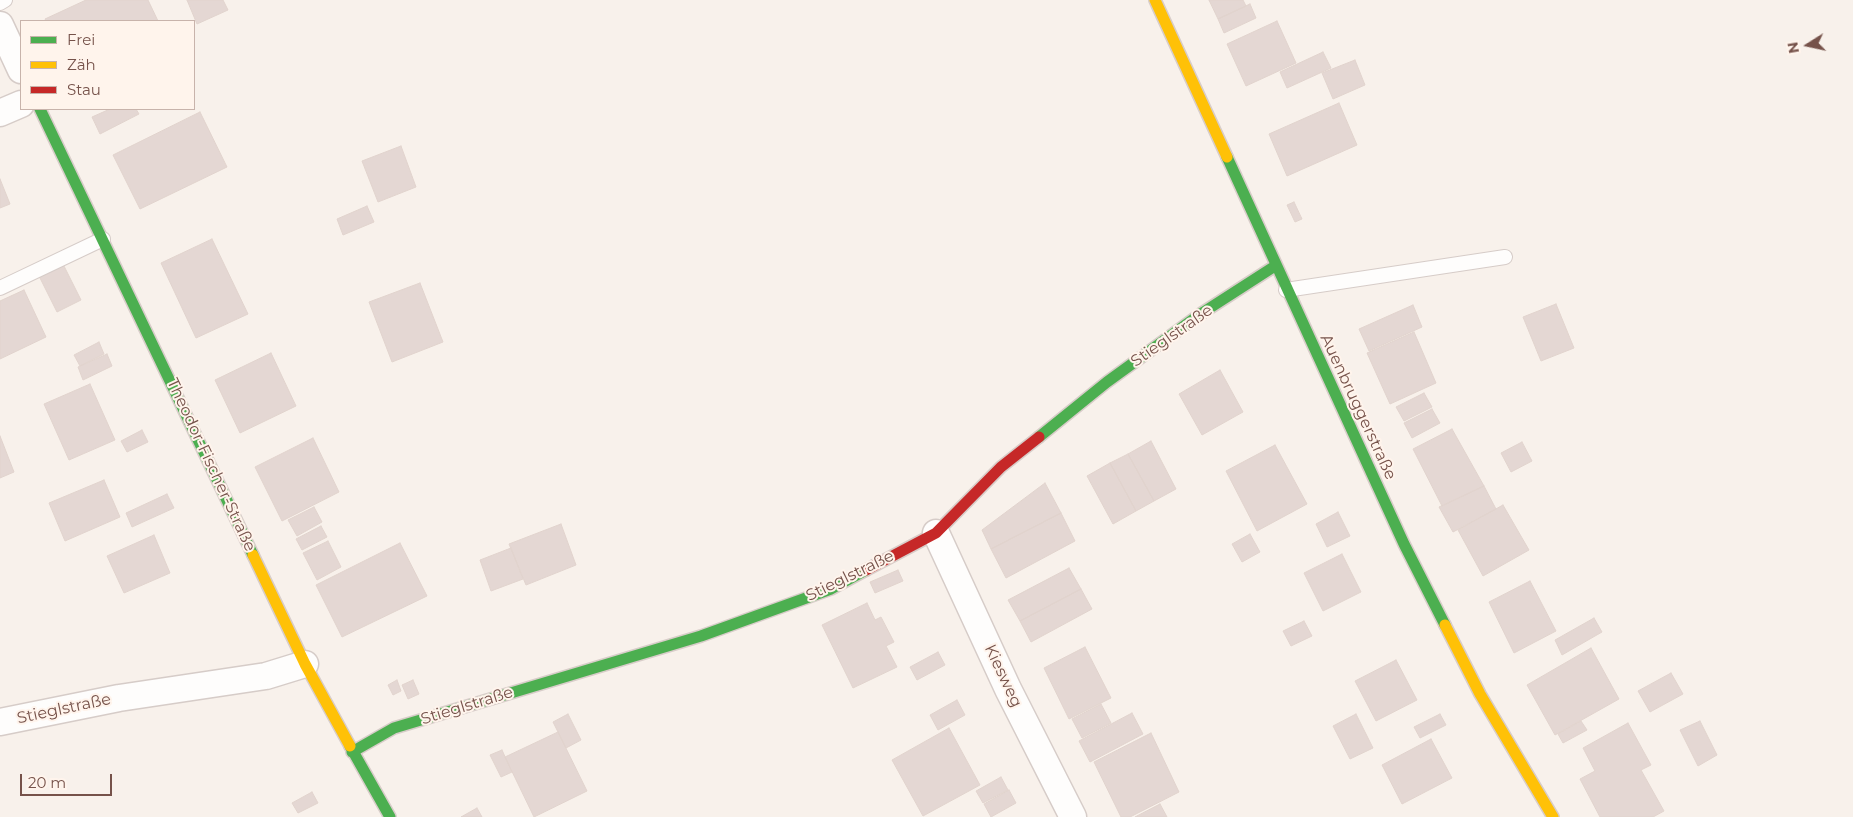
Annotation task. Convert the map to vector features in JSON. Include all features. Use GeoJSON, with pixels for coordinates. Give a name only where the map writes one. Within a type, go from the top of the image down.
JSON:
{"type":"FeatureCollection","features":[{"type":"Feature","properties":{"kind":"street","name":"Auenbruggerstraße"},"geometry":{"type":"LineString","coordinates":[[1155,0],[1275,266],[1404,544],[1480,694],[1553,817]]}},
{"type":"Feature","properties":{"kind":"street"},"geometry":{"type":"LineString","coordinates":[[0,25],[20,68]]}},
{"type":"Feature","properties":{"kind":"street"},"geometry":{"type":"LineString","coordinates":[[0,113],[20,104]]}},
{"type":"Feature","properties":{"kind":"street","name":"Theodor-Fischer-Straße"},"geometry":{"type":"LineString","coordinates":[[40,110],[305,664],[352,752],[390,817]]}},
{"type":"Feature","properties":{"kind":"street","name":"Stieglstraße"},"geometry":{"type":"LineString","coordinates":[[352,752],[394,728],[701,636],[830,589],[936,533],[1001,467],[1107,382],[1202,313],[1275,266]]}},
{"type":"Feature","properties":{"kind":"street","name":"Kiesweg"},"geometry":{"type":"LineString","coordinates":[[936,533],[1008,689],[1073,817]]}},
{"type":"Feature","properties":{"kind":"street","name":"Stieglstraße"},"geometry":{"type":"LineString","coordinates":[[0,722],[119,698],[266,676],[305,664]]}},
{"type":"Feature","properties":{"kind":"lane"},"geometry":{"type":"LineString","coordinates":[[0,3],[5,0]]}},
{"type":"Feature","properties":{"kind":"lane"},"geometry":{"type":"LineString","coordinates":[[0,288],[103,239]]}},
{"type":"Feature","properties":{"kind":"lane"},"geometry":{"type":"LineString","coordinates":[[1286,290],[1506,257]]}},
{"type":"Feature","properties":{"kind":"building"},"geometry":{"type":"Polygon","coordinates":[[[86,0],[148,0],[158,20],[46,20],[86,0]]]}},
{"type":"Feature","properties":{"kind":"building"},"geometry":{"type":"Polygon","coordinates":[[[187,0],[223,0],[228,10],[197,24],[187,0]]]}},
{"type":"Feature","properties":{"kind":"building"},"geometry":{"type":"Polygon","coordinates":[[[1209,0],[1243,0],[1246,6],[1218,19],[1209,0]]]}},
{"type":"Feature","properties":{"kind":"building"},"geometry":{"type":"Polygon","coordinates":[[[1250,4],[1256,18],[1224,33],[1218,19],[1250,4]]]}},
{"type":"Feature","properties":{"kind":"building"},"geometry":{"type":"Polygon","coordinates":[[[1277,21],[1296,63],[1246,86],[1227,44],[1277,21]]]}},
{"type":"Feature","properties":{"kind":"building"},"geometry":{"type":"Polygon","coordinates":[[[1323,52],[1331,68],[1287,88],[1280,72],[1323,52]]]}},
{"type":"Feature","properties":{"kind":"building"},"geometry":{"type":"Polygon","coordinates":[[[1355,60],[1365,85],[1333,99],[1322,73],[1355,60]]]}},
{"type":"Feature","properties":{"kind":"building"},"geometry":{"type":"Polygon","coordinates":[[[1339,103],[1357,145],[1287,176],[1269,134],[1339,103]]]}},
{"type":"Feature","properties":{"kind":"building"},"geometry":{"type":"Polygon","coordinates":[[[108,110],[137,110],[139,114],[100,134],[92,117],[108,110]]]}},
{"type":"Feature","properties":{"kind":"building"},"geometry":{"type":"Polygon","coordinates":[[[200,112],[227,167],[140,209],[113,155],[200,112]]]}},
{"type":"Feature","properties":{"kind":"building"},"geometry":{"type":"Polygon","coordinates":[[[401,146],[416,187],[378,202],[362,161],[401,146]]]}},
{"type":"Feature","properties":{"kind":"building"},"geometry":{"type":"Polygon","coordinates":[[[0,179],[10,204],[0,208],[0,179]]]}},
{"type":"Feature","properties":{"kind":"building"},"geometry":{"type":"Polygon","coordinates":[[[1294,202],[1302,219],[1295,222],[1287,205],[1294,202]]]}},
{"type":"Feature","properties":{"kind":"building"},"geometry":{"type":"Polygon","coordinates":[[[367,206],[374,222],[343,235],[337,219],[367,206]]]}},
{"type":"Feature","properties":{"kind":"building"},"geometry":{"type":"Polygon","coordinates":[[[212,239],[248,314],[196,338],[161,263],[212,239]]]}},
{"type":"Feature","properties":{"kind":"building"},"geometry":{"type":"Polygon","coordinates":[[[63,264],[81,300],[57,312],[39,276],[63,264]]]}},
{"type":"Feature","properties":{"kind":"building"},"geometry":{"type":"Polygon","coordinates":[[[420,283],[443,342],[392,362],[369,302],[420,283]]]}},
{"type":"Feature","properties":{"kind":"building"},"geometry":{"type":"Polygon","coordinates":[[[24,290],[46,337],[0,359],[0,301],[24,290]]]}},
{"type":"Feature","properties":{"kind":"building"},"geometry":{"type":"Polygon","coordinates":[[[1556,304],[1574,348],[1541,361],[1523,317],[1556,304]]]}},
{"type":"Feature","properties":{"kind":"building"},"geometry":{"type":"Polygon","coordinates":[[[1413,305],[1422,327],[1369,351],[1359,329],[1413,305]]]}},
{"type":"Feature","properties":{"kind":"building"},"geometry":{"type":"Polygon","coordinates":[[[1414,332],[1436,383],[1390,404],[1367,353],[1414,332]]]}},
{"type":"Feature","properties":{"kind":"building"},"geometry":{"type":"Polygon","coordinates":[[[99,342],[104,354],[80,366],[74,355],[99,342]]]}},
{"type":"Feature","properties":{"kind":"building"},"geometry":{"type":"Polygon","coordinates":[[[271,353],[296,406],[240,433],[215,380],[271,353]]]}},
{"type":"Feature","properties":{"kind":"building"},"geometry":{"type":"Polygon","coordinates":[[[107,354],[112,366],[83,380],[78,367],[107,354]]]}},
{"type":"Feature","properties":{"kind":"building"},"geometry":{"type":"Polygon","coordinates":[[[1220,370],[1243,412],[1202,435],[1179,394],[1220,370]]]}},
{"type":"Feature","properties":{"kind":"building"},"geometry":{"type":"Polygon","coordinates":[[[90,384],[115,440],[69,460],[44,404],[90,384]]]}},
{"type":"Feature","properties":{"kind":"building"},"geometry":{"type":"Polygon","coordinates":[[[1424,393],[1432,407],[1404,421],[1396,407],[1424,393]]]}},
{"type":"Feature","properties":{"kind":"building"},"geometry":{"type":"Polygon","coordinates":[[[1432,409],[1440,423],[1412,438],[1404,423],[1432,409]]]}},
{"type":"Feature","properties":{"kind":"building"},"geometry":{"type":"Polygon","coordinates":[[[1452,429],[1484,486],[1442,506],[1413,449],[1452,429]]]}},
{"type":"Feature","properties":{"kind":"building"},"geometry":{"type":"Polygon","coordinates":[[[142,430],[148,442],[127,452],[121,441],[142,430]]]}},
{"type":"Feature","properties":{"kind":"building"},"geometry":{"type":"Polygon","coordinates":[[[0,436],[14,472],[0,478],[0,436]]]}},
{"type":"Feature","properties":{"kind":"building"},"geometry":{"type":"Polygon","coordinates":[[[313,438],[339,492],[282,521],[255,467],[313,438]]]}},
{"type":"Feature","properties":{"kind":"building"},"geometry":{"type":"Polygon","coordinates":[[[1151,441],[1176,489],[1154,501],[1128,454],[1151,441]]]}},
{"type":"Feature","properties":{"kind":"building"},"geometry":{"type":"Polygon","coordinates":[[[1522,442],[1532,461],[1511,472],[1501,453],[1522,442]]]}},
{"type":"Feature","properties":{"kind":"building"},"geometry":{"type":"Polygon","coordinates":[[[1275,445],[1307,504],[1257,531],[1226,471],[1275,445]]]}},
{"type":"Feature","properties":{"kind":"building"},"geometry":{"type":"Polygon","coordinates":[[[1128,454],[1154,501],[1136,511],[1110,463],[1128,454]]]}},
{"type":"Feature","properties":{"kind":"building"},"geometry":{"type":"Polygon","coordinates":[[[1110,463],[1136,511],[1113,524],[1087,476],[1110,463]]]}},
{"type":"Feature","properties":{"kind":"building"},"geometry":{"type":"Polygon","coordinates":[[[104,480],[120,517],[65,541],[49,503],[104,480]]]}},
{"type":"Feature","properties":{"kind":"building"},"geometry":{"type":"Polygon","coordinates":[[[1045,483],[1061,513],[991,549],[982,530],[1045,483]]]}},
{"type":"Feature","properties":{"kind":"building"},"geometry":{"type":"Polygon","coordinates":[[[1484,486],[1496,509],[1453,532],[1439,507],[1484,486]]]}},
{"type":"Feature","properties":{"kind":"building"},"geometry":{"type":"Polygon","coordinates":[[[167,494],[174,508],[132,527],[126,513],[167,494]]]}},
{"type":"Feature","properties":{"kind":"building"},"geometry":{"type":"Polygon","coordinates":[[[1503,505],[1529,550],[1483,576],[1458,530],[1503,505]]]}},
{"type":"Feature","properties":{"kind":"building"},"geometry":{"type":"Polygon","coordinates":[[[314,507],[322,522],[297,536],[288,520],[314,507]]]}},
{"type":"Feature","properties":{"kind":"building"},"geometry":{"type":"Polygon","coordinates":[[[1338,512],[1350,536],[1327,547],[1316,524],[1338,512]]]}},
{"type":"Feature","properties":{"kind":"building"},"geometry":{"type":"Polygon","coordinates":[[[1061,513],[1075,541],[1006,578],[991,549],[1061,513]]]}},
{"type":"Feature","properties":{"kind":"building"},"geometry":{"type":"Polygon","coordinates":[[[561,524],[576,565],[526,585],[509,544],[561,524]]]}},
{"type":"Feature","properties":{"kind":"building"},"geometry":{"type":"Polygon","coordinates":[[[321,526],[327,537],[302,550],[296,539],[321,526]]]}},
{"type":"Feature","properties":{"kind":"building"},"geometry":{"type":"Polygon","coordinates":[[[1250,534],[1260,552],[1242,562],[1232,544],[1250,534]]]}},
{"type":"Feature","properties":{"kind":"building"},"geometry":{"type":"Polygon","coordinates":[[[154,535],[170,573],[124,593],[107,556],[154,535]]]}},
{"type":"Feature","properties":{"kind":"building"},"geometry":{"type":"Polygon","coordinates":[[[328,541],[341,567],[317,580],[303,553],[328,541]]]}},
{"type":"Feature","properties":{"kind":"building"},"geometry":{"type":"Polygon","coordinates":[[[400,543],[427,596],[342,637],[316,585],[400,543]]]}},
{"type":"Feature","properties":{"kind":"building"},"geometry":{"type":"Polygon","coordinates":[[[511,548],[523,579],[491,591],[480,560],[511,548]]]}},
{"type":"Feature","properties":{"kind":"building"},"geometry":{"type":"Polygon","coordinates":[[[1342,554],[1361,592],[1323,611],[1304,573],[1342,554]]]}},
{"type":"Feature","properties":{"kind":"building"},"geometry":{"type":"Polygon","coordinates":[[[1069,568],[1081,589],[1020,621],[1008,600],[1069,568]]]}},
{"type":"Feature","properties":{"kind":"building"},"geometry":{"type":"Polygon","coordinates":[[[898,570],[903,581],[875,593],[870,582],[898,570]]]}},
{"type":"Feature","properties":{"kind":"building"},"geometry":{"type":"Polygon","coordinates":[[[1530,581],[1556,631],[1514,653],[1489,602],[1530,581]]]}},
{"type":"Feature","properties":{"kind":"building"},"geometry":{"type":"Polygon","coordinates":[[[1081,589],[1092,609],[1031,642],[1020,621],[1081,589]]]}},
{"type":"Feature","properties":{"kind":"building"},"geometry":{"type":"Polygon","coordinates":[[[867,603],[875,620],[881,617],[894,642],[886,646],[897,667],[853,688],[822,625],[867,603]]]}},
{"type":"Feature","properties":{"kind":"building"},"geometry":{"type":"Polygon","coordinates":[[[1594,618],[1602,632],[1562,655],[1555,640],[1594,618]]]}},
{"type":"Feature","properties":{"kind":"building"},"geometry":{"type":"Polygon","coordinates":[[[1304,621],[1312,636],[1291,646],[1283,631],[1304,621]]]}},
{"type":"Feature","properties":{"kind":"building"},"geometry":{"type":"Polygon","coordinates":[[[1085,647],[1111,698],[1069,719],[1044,668],[1085,647]]]}},
{"type":"Feature","properties":{"kind":"building"},"geometry":{"type":"Polygon","coordinates":[[[1591,648],[1619,699],[1555,735],[1527,685],[1591,648]]]}},
{"type":"Feature","properties":{"kind":"building"},"geometry":{"type":"Polygon","coordinates":[[[938,652],[945,665],[917,680],[910,667],[938,652]]]}},
{"type":"Feature","properties":{"kind":"building"},"geometry":{"type":"Polygon","coordinates":[[[1396,660],[1417,700],[1376,721],[1355,681],[1396,660]]]}},
{"type":"Feature","properties":{"kind":"building"},"geometry":{"type":"Polygon","coordinates":[[[1671,673],[1683,694],[1650,712],[1638,691],[1671,673]]]}},
{"type":"Feature","properties":{"kind":"building"},"geometry":{"type":"Polygon","coordinates":[[[397,680],[401,691],[393,695],[388,685],[397,680]]]}},
{"type":"Feature","properties":{"kind":"building"},"geometry":{"type":"Polygon","coordinates":[[[413,680],[419,694],[408,699],[402,685],[413,680]]]}},
{"type":"Feature","properties":{"kind":"building"},"geometry":{"type":"Polygon","coordinates":[[[957,700],[965,715],[938,730],[930,715],[957,700]]]}},
{"type":"Feature","properties":{"kind":"building"},"geometry":{"type":"Polygon","coordinates":[[[1101,704],[1111,723],[1082,738],[1072,719],[1101,704]]]}},
{"type":"Feature","properties":{"kind":"building"},"geometry":{"type":"Polygon","coordinates":[[[1132,713],[1143,734],[1090,762],[1079,741],[1132,713]]]}},
{"type":"Feature","properties":{"kind":"building"},"geometry":{"type":"Polygon","coordinates":[[[568,714],[581,740],[566,748],[553,722],[568,714]]]}},
{"type":"Feature","properties":{"kind":"building"},"geometry":{"type":"Polygon","coordinates":[[[1356,714],[1373,748],[1350,759],[1333,726],[1356,714]]]}},
{"type":"Feature","properties":{"kind":"building"},"geometry":{"type":"Polygon","coordinates":[[[1440,714],[1446,725],[1420,738],[1414,727],[1440,714]]]}},
{"type":"Feature","properties":{"kind":"building"},"geometry":{"type":"Polygon","coordinates":[[[1581,721],[1587,730],[1563,743],[1558,734],[1581,721]]]}},
{"type":"Feature","properties":{"kind":"building"},"geometry":{"type":"Polygon","coordinates":[[[1700,721],[1717,755],[1698,766],[1680,730],[1700,721]]]}},
{"type":"Feature","properties":{"kind":"building"},"geometry":{"type":"Polygon","coordinates":[[[1628,723],[1651,765],[1641,770],[1664,811],[1653,817],[1600,817],[1580,779],[1595,771],[1583,748],[1628,723]]]}},
{"type":"Feature","properties":{"kind":"building"},"geometry":{"type":"Polygon","coordinates":[[[949,728],[980,785],[923,816],[892,760],[949,728]]]}},
{"type":"Feature","properties":{"kind":"building"},"geometry":{"type":"Polygon","coordinates":[[[558,732],[587,791],[534,817],[505,757],[558,732]]]}},
{"type":"Feature","properties":{"kind":"building"},"geometry":{"type":"Polygon","coordinates":[[[1151,733],[1179,792],[1130,817],[1121,817],[1094,762],[1151,733]]]}},
{"type":"Feature","properties":{"kind":"building"},"geometry":{"type":"Polygon","coordinates":[[[1431,739],[1452,778],[1402,804],[1382,765],[1431,739]]]}},
{"type":"Feature","properties":{"kind":"building"},"geometry":{"type":"Polygon","coordinates":[[[502,750],[512,772],[501,777],[490,755],[502,750]]]}},
{"type":"Feature","properties":{"kind":"building"},"geometry":{"type":"Polygon","coordinates":[[[1001,777],[1008,790],[983,803],[976,791],[1001,777]]]}},
{"type":"Feature","properties":{"kind":"building"},"geometry":{"type":"Polygon","coordinates":[[[1009,790],[1016,803],[991,817],[984,804],[1009,790]]]}},
{"type":"Feature","properties":{"kind":"building"},"geometry":{"type":"Polygon","coordinates":[[[312,792],[318,803],[298,813],[292,803],[312,792]]]}},
{"type":"Feature","properties":{"kind":"building"},"geometry":{"type":"Polygon","coordinates":[[[1160,804],[1167,817],[1135,817],[1160,804]]]}},
{"type":"Feature","properties":{"kind":"building"},"geometry":{"type":"Polygon","coordinates":[[[477,808],[482,817],[461,817],[477,808]]]}},
{"type":"Feature","properties":{"kind":"traffic: fast"},"geometry":{"type":"LineString","coordinates":[[40,110],[253,555]]}},
{"type":"Feature","properties":{"kind":"traffic: fast"},"geometry":{"type":"LineString","coordinates":[[1227,157],[1404,544],[1445,625]]}},
{"type":"Feature","properties":{"kind":"traffic: fast"},"geometry":{"type":"LineString","coordinates":[[1039,437],[1107,382],[1202,313],[1275,266]]}},
{"type":"Feature","properties":{"kind":"traffic: fast"},"geometry":{"type":"LineString","coordinates":[[352,752],[394,728],[701,636],[831,589],[866,570]]}},
{"type":"Feature","properties":{"kind":"traffic: fast"},"geometry":{"type":"LineString","coordinates":[[350,746],[390,817]]}},
{"type":"Feature","properties":{"kind":"traffic: slow"},"geometry":{"type":"LineString","coordinates":[[1155,0],[1227,157]]}},
{"type":"Feature","properties":{"kind":"traffic: slow"},"geometry":{"type":"LineString","coordinates":[[253,555],[305,664],[350,746]]}},
{"type":"Feature","properties":{"kind":"traffic: slow"},"geometry":{"type":"LineString","coordinates":[[1445,625],[1480,694],[1553,817]]}},
{"type":"Feature","properties":{"kind":"traffic: jam"},"geometry":{"type":"LineString","coordinates":[[866,570],[936,533],[1001,467],[1039,437]]}}]}
